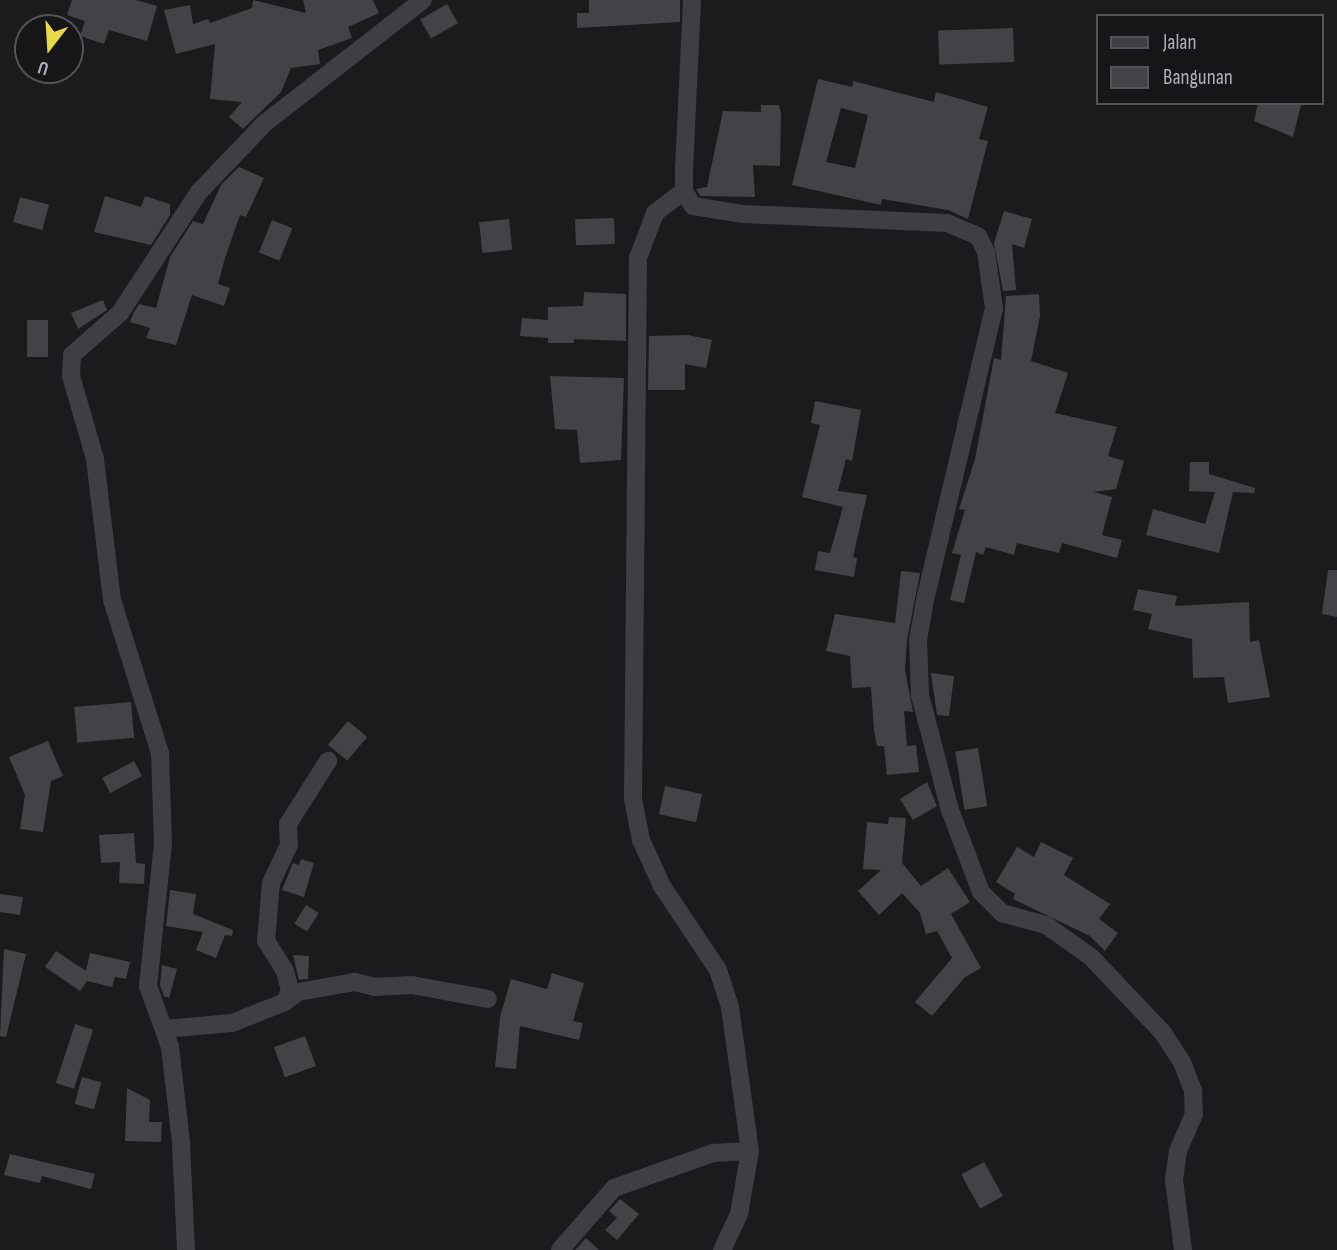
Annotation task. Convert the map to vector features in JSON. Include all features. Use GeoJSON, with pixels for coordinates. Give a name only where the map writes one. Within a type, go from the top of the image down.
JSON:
{"type":"FeatureCollection","features":[{"type":"Feature","properties":{"kind":"street"},"geometry":{"type":"LineString","coordinates":[[692,0],[684,191],[692,206],[708,211],[947,223],[978,236],[986,252],[994,308],[926,595],[918,640],[920,695],[950,810],[981,892],[1002,913],[1046,925],[1091,957],[1163,1032],[1182,1062],[1194,1090],[1194,1114],[1178,1152],[1174,1181],[1182,1250]]}},
{"type":"Feature","properties":{"kind":"street"},"geometry":{"type":"LineString","coordinates":[[186,1250],[181,1142],[170,1047],[148,986],[163,844],[160,754],[112,600],[95,459],[71,376],[72,355],[120,313],[199,192],[265,123],[420,1]]}},
{"type":"Feature","properties":{"kind":"street"},"geometry":{"type":"LineString","coordinates":[[684,191],[655,213],[638,258],[633,799],[640,840],[662,886],[718,970],[730,1007],[750,1151],[738,1214],[722,1250]]}},
{"type":"Feature","properties":{"kind":"street"},"geometry":{"type":"LineString","coordinates":[[285,1002],[290,990],[285,971],[266,941],[271,883],[289,845],[288,824],[328,761]]}},
{"type":"Feature","properties":{"kind":"street"},"geometry":{"type":"LineString","coordinates":[[164,1029],[232,1023],[285,1002],[298,992],[355,982],[375,987],[412,985],[488,999]]}},
{"type":"Feature","properties":{"kind":"street"},"geometry":{"type":"LineString","coordinates":[[560,1250],[614,1188],[713,1153],[750,1151]]}},
{"type":"Feature","properties":{"kind":"building"},"geometry":{"type":"Polygon","coordinates":[[[72,0],[136,0],[157,6],[147,41],[109,30],[104,44],[84,37],[84,14],[67,14],[72,0]]]}},
{"type":"Feature","properties":{"kind":"building"},"geometry":{"type":"Polygon","coordinates":[[[253,0],[306,13],[303,0],[373,0],[379,13],[348,27],[352,38],[318,50],[320,64],[291,68],[281,92],[243,129],[229,117],[242,102],[210,99],[215,44],[176,54],[164,10],[190,5],[193,24],[208,19],[210,23],[252,8],[253,0]]]}},
{"type":"Feature","properties":{"kind":"building"},"geometry":{"type":"Polygon","coordinates":[[[589,0],[680,0],[680,22],[577,28],[577,13],[589,13],[589,0]]]}},
{"type":"Feature","properties":{"kind":"building"},"geometry":{"type":"Polygon","coordinates":[[[447,4],[458,23],[431,39],[420,20],[447,4]]]}},
{"type":"Feature","properties":{"kind":"building"},"geometry":{"type":"Polygon","coordinates":[[[1013,28],[1014,62],[939,65],[938,31],[1013,28]]]}},
{"type":"Feature","properties":{"kind":"building"},"geometry":{"type":"Polygon","coordinates":[[[818,79],[852,87],[853,81],[934,102],[936,92],[988,107],[979,139],[988,141],[968,219],[948,210],[882,199],[881,205],[792,185],[818,79]],[[841,108],[826,162],[855,168],[868,115],[841,108]]]}},
{"type":"Feature","properties":{"kind":"building"},"geometry":{"type":"Polygon","coordinates":[[[761,105],[779,105],[780,166],[753,165],[755,197],[700,196],[696,189],[707,187],[723,111],[761,112],[761,105]]]}},
{"type":"Feature","properties":{"kind":"building"},"geometry":{"type":"Polygon","coordinates":[[[1258,105],[1301,105],[1293,137],[1254,121],[1258,105]]]}},
{"type":"Feature","properties":{"kind":"building"},"geometry":{"type":"Polygon","coordinates":[[[239,167],[264,178],[246,217],[240,215],[225,258],[218,284],[230,288],[224,306],[192,295],[176,345],[146,338],[150,328],[130,322],[133,314],[139,304],[156,308],[170,257],[193,221],[203,224],[221,185],[239,167]]]}},
{"type":"Feature","properties":{"kind":"building"},"geometry":{"type":"Polygon","coordinates":[[[105,196],[141,207],[145,196],[170,204],[170,215],[151,245],[94,232],[105,196]]]}},
{"type":"Feature","properties":{"kind":"building"},"geometry":{"type":"Polygon","coordinates":[[[20,197],[49,205],[42,230],[13,222],[20,197]]]}},
{"type":"Feature","properties":{"kind":"building"},"geometry":{"type":"Polygon","coordinates":[[[1004,211],[1032,219],[1024,248],[1012,244],[1016,290],[1003,291],[994,243],[1004,211]]]}},
{"type":"Feature","properties":{"kind":"building"},"geometry":{"type":"Polygon","coordinates":[[[614,218],[615,244],[576,245],[575,219],[614,218]]]}},
{"type":"Feature","properties":{"kind":"building"},"geometry":{"type":"Polygon","coordinates":[[[509,219],[512,250],[482,253],[479,222],[509,219]]]}},
{"type":"Feature","properties":{"kind":"building"},"geometry":{"type":"Polygon","coordinates":[[[272,220],[292,228],[279,261],[259,252],[272,220]]]}},
{"type":"Feature","properties":{"kind":"building"},"geometry":{"type":"Polygon","coordinates":[[[584,292],[626,294],[626,341],[574,339],[574,343],[548,343],[548,338],[520,336],[522,318],[548,320],[548,307],[583,306],[584,292]]]}},
{"type":"Feature","properties":{"kind":"building"},"geometry":{"type":"Polygon","coordinates":[[[1039,294],[1040,316],[1031,361],[1068,373],[1055,413],[1117,427],[1108,456],[1124,461],[1116,489],[1094,492],[1112,497],[1102,535],[1122,540],[1117,558],[1062,543],[1059,553],[1017,543],[1014,555],[986,547],[983,555],[976,552],[964,603],[950,600],[961,555],[952,553],[965,510],[959,509],[975,459],[994,358],[1001,360],[1006,296],[1039,294]]]}},
{"type":"Feature","properties":{"kind":"building"},"geometry":{"type":"Polygon","coordinates":[[[103,300],[107,310],[78,329],[71,313],[103,300]]]}},
{"type":"Feature","properties":{"kind":"building"},"geometry":{"type":"Polygon","coordinates":[[[27,320],[48,320],[48,357],[27,357],[27,320]]]}},
{"type":"Feature","properties":{"kind":"building"},"geometry":{"type":"Polygon","coordinates":[[[688,335],[712,340],[706,368],[685,364],[685,390],[648,390],[649,336],[688,335]]]}},
{"type":"Feature","properties":{"kind":"building"},"geometry":{"type":"Polygon","coordinates":[[[550,376],[624,378],[621,460],[580,463],[577,430],[555,429],[550,376]]]}},
{"type":"Feature","properties":{"kind":"building"},"geometry":{"type":"Polygon","coordinates":[[[815,401],[861,410],[852,461],[846,459],[838,491],[867,495],[853,557],[857,558],[854,577],[815,570],[818,551],[830,553],[843,507],[802,497],[820,425],[811,423],[815,401]]]}},
{"type":"Feature","properties":{"kind":"building"},"geometry":{"type":"Polygon","coordinates":[[[1190,462],[1209,462],[1209,474],[1255,488],[1254,493],[1233,492],[1219,553],[1146,535],[1153,509],[1205,524],[1215,492],[1189,491],[1190,462]]]}},
{"type":"Feature","properties":{"kind":"building"},"geometry":{"type":"Polygon","coordinates":[[[1328,570],[1337,570],[1337,617],[1322,614],[1328,570]]]}},
{"type":"Feature","properties":{"kind":"building"},"geometry":{"type":"Polygon","coordinates":[[[901,571],[920,573],[907,640],[905,670],[913,712],[904,711],[907,746],[916,745],[919,772],[887,775],[884,746],[877,746],[874,731],[871,687],[852,688],[850,656],[826,651],[835,614],[895,623],[901,571]]]}},
{"type":"Feature","properties":{"kind":"building"},"geometry":{"type":"Polygon","coordinates":[[[1138,589],[1177,596],[1175,606],[1249,602],[1250,642],[1259,640],[1270,697],[1228,703],[1224,677],[1193,678],[1192,639],[1148,629],[1152,614],[1133,610],[1138,589]]]}},
{"type":"Feature","properties":{"kind":"building"},"geometry":{"type":"Polygon","coordinates":[[[931,673],[954,676],[949,716],[937,715],[931,673]]]}},
{"type":"Feature","properties":{"kind":"building"},"geometry":{"type":"Polygon","coordinates":[[[131,702],[134,738],[77,743],[74,707],[131,702]]]}},
{"type":"Feature","properties":{"kind":"building"},"geometry":{"type":"Polygon","coordinates":[[[348,721],[367,737],[347,761],[328,745],[348,721]]]}},
{"type":"Feature","properties":{"kind":"building"},"geometry":{"type":"Polygon","coordinates":[[[48,741],[63,776],[51,781],[43,832],[20,829],[25,795],[9,757],[48,741]]]}},
{"type":"Feature","properties":{"kind":"building"},"geometry":{"type":"Polygon","coordinates":[[[978,748],[987,806],[965,810],[955,752],[978,748]]]}},
{"type":"Feature","properties":{"kind":"building"},"geometry":{"type":"Polygon","coordinates":[[[134,761],[142,776],[110,793],[102,778],[134,761]]]}},
{"type":"Feature","properties":{"kind":"building"},"geometry":{"type":"Polygon","coordinates":[[[927,782],[937,806],[913,820],[900,799],[927,782]]]}},
{"type":"Feature","properties":{"kind":"building"},"geometry":{"type":"Polygon","coordinates":[[[665,786],[702,794],[696,822],[659,814],[665,786]]]}},
{"type":"Feature","properties":{"kind":"building"},"geometry":{"type":"Polygon","coordinates":[[[889,817],[906,818],[902,863],[921,886],[948,868],[970,902],[951,914],[981,968],[965,977],[932,1016],[915,1002],[952,958],[937,931],[926,934],[920,913],[902,893],[879,915],[858,891],[881,870],[863,869],[867,822],[888,824],[889,817]]]}},
{"type":"Feature","properties":{"kind":"building"},"geometry":{"type":"Polygon","coordinates":[[[134,833],[136,863],[145,864],[144,884],[119,883],[120,862],[101,863],[99,835],[134,833]]]}},
{"type":"Feature","properties":{"kind":"building"},"geometry":{"type":"Polygon","coordinates":[[[1041,842],[1073,858],[1064,875],[1110,904],[1099,919],[1118,933],[1105,951],[1090,936],[1013,899],[1015,894],[996,882],[1017,847],[1034,857],[1041,842]]]}},
{"type":"Feature","properties":{"kind":"building"},"geometry":{"type":"Polygon","coordinates":[[[301,859],[314,863],[304,897],[282,890],[293,863],[299,865],[301,859]]]}},
{"type":"Feature","properties":{"kind":"building"},"geometry":{"type":"Polygon","coordinates":[[[170,890],[196,894],[193,914],[233,930],[232,936],[225,935],[216,958],[196,950],[203,932],[166,926],[170,890]]]}},
{"type":"Feature","properties":{"kind":"building"},"geometry":{"type":"Polygon","coordinates":[[[0,894],[23,897],[20,915],[0,912],[0,894]]]}},
{"type":"Feature","properties":{"kind":"building"},"geometry":{"type":"Polygon","coordinates":[[[306,905],[319,913],[307,932],[294,924],[306,905]]]}},
{"type":"Feature","properties":{"kind":"building"},"geometry":{"type":"Polygon","coordinates":[[[4,949],[26,954],[6,1037],[0,1036],[4,949]]]}},
{"type":"Feature","properties":{"kind":"building"},"geometry":{"type":"Polygon","coordinates":[[[56,951],[86,971],[90,953],[130,962],[126,979],[115,977],[112,987],[87,981],[80,991],[45,967],[56,951]]]}},
{"type":"Feature","properties":{"kind":"building"},"geometry":{"type":"Polygon","coordinates":[[[293,955],[309,956],[308,979],[299,980],[293,955]]]}},
{"type":"Feature","properties":{"kind":"building"},"geometry":{"type":"Polygon","coordinates":[[[162,965],[177,969],[169,998],[164,996],[160,985],[162,965]]]}},
{"type":"Feature","properties":{"kind":"building"},"geometry":{"type":"Polygon","coordinates":[[[552,973],[584,983],[573,1021],[583,1023],[579,1040],[520,1026],[516,1069],[495,1067],[500,1017],[511,979],[547,989],[552,973]]]}},
{"type":"Feature","properties":{"kind":"building"},"geometry":{"type":"Polygon","coordinates":[[[75,1024],[93,1030],[74,1089],[56,1083],[75,1024]]]}},
{"type":"Feature","properties":{"kind":"building"},"geometry":{"type":"Polygon","coordinates":[[[305,1036],[316,1066],[285,1077],[274,1047],[305,1036]]]}},
{"type":"Feature","properties":{"kind":"building"},"geometry":{"type":"Polygon","coordinates":[[[82,1077],[101,1082],[94,1109],[75,1104],[82,1077]]]}},
{"type":"Feature","properties":{"kind":"building"},"geometry":{"type":"Polygon","coordinates":[[[127,1088],[150,1100],[149,1122],[162,1122],[161,1142],[125,1141],[127,1088]]]}},
{"type":"Feature","properties":{"kind":"building"},"geometry":{"type":"Polygon","coordinates":[[[10,1154],[95,1174],[91,1189],[42,1176],[40,1183],[4,1175],[10,1154]]]}},
{"type":"Feature","properties":{"kind":"building"},"geometry":{"type":"Polygon","coordinates":[[[984,1162],[1003,1196],[980,1209],[961,1175],[984,1162]]]}},
{"type":"Feature","properties":{"kind":"building"},"geometry":{"type":"Polygon","coordinates":[[[620,1199],[639,1214],[617,1240],[605,1230],[617,1218],[609,1211],[620,1199]]]}},
{"type":"Feature","properties":{"kind":"building"},"geometry":{"type":"Polygon","coordinates":[[[586,1238],[599,1250],[575,1250],[586,1238]]]}}]}
